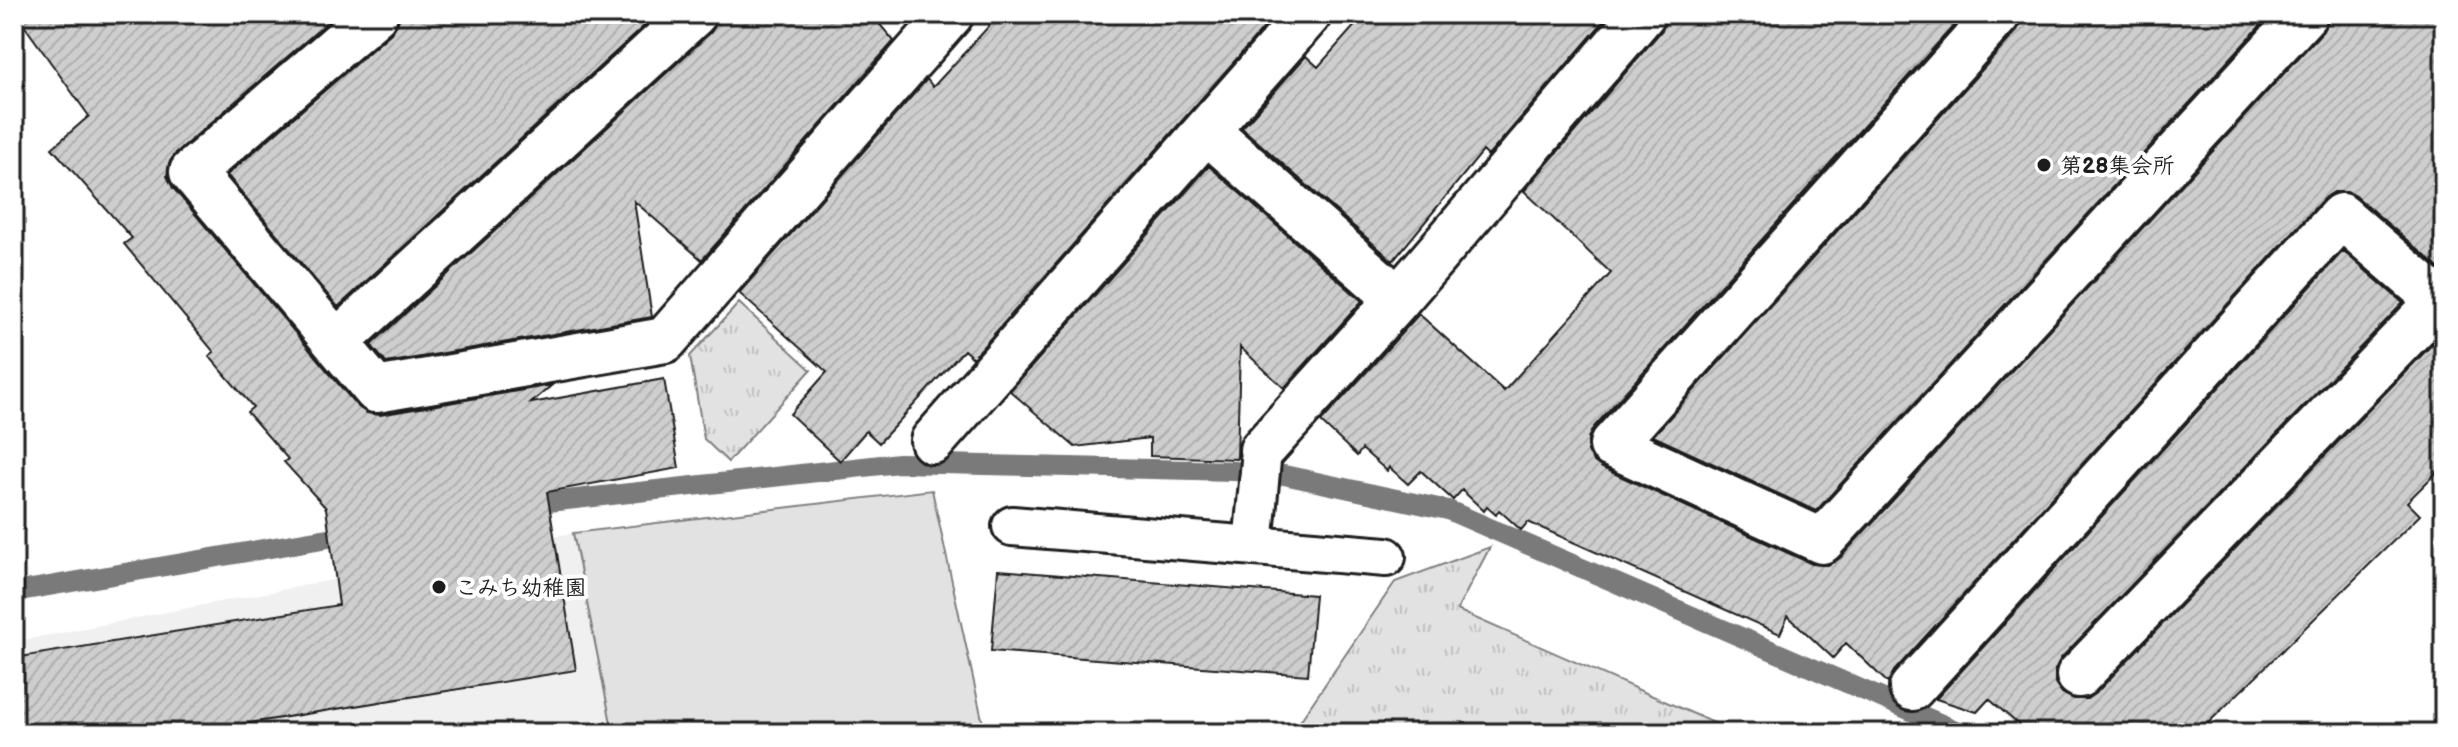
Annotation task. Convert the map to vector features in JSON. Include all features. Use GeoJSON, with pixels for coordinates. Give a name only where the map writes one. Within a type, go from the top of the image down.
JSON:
{"type":"FeatureCollection","features":[{"type":"Feature","properties":{"kind":"street"},"geometry":{"type":"LineString","coordinates":[[375,14],[192,172],[376,390],[665,340],[934,19]]}},
{"type":"Feature","properties":{"kind":"street"},"geometry":{"type":"LineString","coordinates":[[337,342],[694,14]]}},
{"type":"Feature","properties":{"kind":"street"},"geometry":{"type":"LineString","coordinates":[[933,441],[1309,14]]}},
{"type":"Feature","properties":{"kind":"street"},"geometry":{"type":"LineString","coordinates":[[1262,450],[1398,299],[1643,14]]}},
{"type":"Feature","properties":{"kind":"street"},"geometry":{"type":"LineString","coordinates":[[1998,14],[1612,445],[1822,541],[2305,14]]}},
{"type":"Feature","properties":{"kind":"street"},"geometry":{"type":"LineString","coordinates":[[1208,132],[1398,299]]}},
{"type":"Feature","properties":{"kind":"street"},"geometry":{"type":"LineString","coordinates":[[1912,688],[2341,216],[2442,298],[2079,675]]}},
{"type":"Feature","properties":{"kind":"lane"},"geometry":{"type":"LineString","coordinates":[[1253,546],[1262,450]]}},
{"type":"Feature","properties":{"kind":"lane"},"geometry":{"type":"LineString","coordinates":[[1012,526],[1386,557]]}},
{"type":"Feature","properties":{"kind":"shaded area","name":"こみち幼稚園"},"geometry":{"type":"Polygon","coordinates":[[[573,533],[613,733],[14,733],[14,642],[573,533]]]}},
{"type":"Feature","properties":{"kind":"green space"},"geometry":{"type":"Polygon","coordinates":[[[739,303],[811,370],[728,462],[704,439],[690,356],[739,303]]]}},
{"type":"Feature","properties":{"kind":"green space"},"geometry":{"type":"Polygon","coordinates":[[[932,490],[985,733],[613,733],[573,533],[932,490]]]}},
{"type":"Feature","properties":{"kind":"green space"},"geometry":{"type":"Polygon","coordinates":[[[1490,547],[1457,610],[1737,733],[1292,733],[1395,582],[1490,547]]]}},
{"type":"Feature","properties":{"kind":"building"},"geometry":{"type":"Polygon","coordinates":[[[16,14],[337,14],[176,153],[169,163],[167,176],[173,188],[357,406],[367,413],[380,415],[552,385],[531,403],[664,379],[679,468],[547,492],[576,670],[189,733],[14,733],[14,658],[339,605],[326,508],[284,462],[288,459],[247,412],[253,407],[209,356],[214,352],[124,244],[132,238],[52,148],[89,116],[16,14]]]}},
{"type":"Feature","properties":{"kind":"building"},"geometry":{"type":"Polygon","coordinates":[[[399,14],[657,14],[338,307],[227,175],[391,33],[398,23],[399,14]]]}},
{"type":"Feature","properties":{"kind":"building"},"geometry":{"type":"Polygon","coordinates":[[[718,14],[871,14],[894,41],[702,260],[634,201],[652,317],[386,363],[371,345],[711,32],[718,22],[718,14]]]}},
{"type":"Feature","properties":{"kind":"building"},"geometry":{"type":"Polygon","coordinates":[[[1000,14],[1261,14],[1269,22],[973,358],[964,350],[879,443],[866,431],[840,461],[790,414],[827,372],[739,293],[927,79],[933,87],[1000,14]]]}},
{"type":"Feature","properties":{"kind":"building"},"geometry":{"type":"Polygon","coordinates":[[[1365,14],[1610,14],[1488,156],[1483,151],[1393,261],[1242,128],[1306,56],[1318,67],[1365,14]]]}},
{"type":"Feature","properties":{"kind":"building"},"geometry":{"type":"Polygon","coordinates":[[[1667,14],[1964,14],[1593,428],[1588,438],[1588,451],[1593,461],[1602,468],[1812,564],[1828,565],[1840,558],[2323,31],[2329,14],[2444,14],[2444,272],[2357,197],[2347,192],[2334,192],[2323,199],[1894,671],[1888,683],[1846,643],[1833,658],[1788,616],[1780,634],[1528,522],[1521,530],[1499,510],[1496,515],[1487,507],[1484,511],[1462,490],[1453,500],[1421,471],[1408,484],[1362,449],[1357,456],[1321,422],[1419,314],[1504,391],[1611,273],[1524,191],[1662,30],[1667,14]]]}},
{"type":"Feature","properties":{"kind":"building"},"geometry":{"type":"Polygon","coordinates":[[[2022,14],[2271,14],[1816,511],[1653,436],[2017,31],[2022,14]]]}},
{"type":"Feature","properties":{"kind":"building"},"geometry":{"type":"Polygon","coordinates":[[[1209,166],[1362,301],[1284,388],[1240,347],[1237,459],[1150,456],[1150,438],[1075,447],[1010,391],[1209,166]]]}},
{"type":"Feature","properties":{"kind":"building"},"geometry":{"type":"Polygon","coordinates":[[[2343,251],[2403,303],[2061,658],[2055,670],[2055,683],[2062,693],[2074,699],[2087,699],[2097,692],[2444,332],[2444,465],[2407,502],[2420,515],[2198,733],[2028,733],[1989,699],[1977,712],[1936,699],[2343,251]]]}},
{"type":"Feature","properties":{"kind":"building"},"geometry":{"type":"Polygon","coordinates":[[[998,570],[1315,595],[1308,675],[991,651],[998,570]]]}},
{"type":"Feature","properties":{"kind":"waterway"},"geometry":{"type":"LineString","coordinates":[[522,505],[899,463],[1234,471],[1284,475],[1448,510],[1962,733]]}},
{"type":"Feature","properties":{"kind":"waterway"},"geometry":{"type":"LineString","coordinates":[[14,592],[357,533]]}},
{"type":"Feature","properties":{"kind":"place","name":"第28集会所"},"geometry":{"type":"Point","coordinates":[2044,165]}},
{"type":"Feature","properties":{"kind":"place","name":"こみち幼稚園"},"geometry":{"type":"Point","coordinates":[439,587]}}]}
